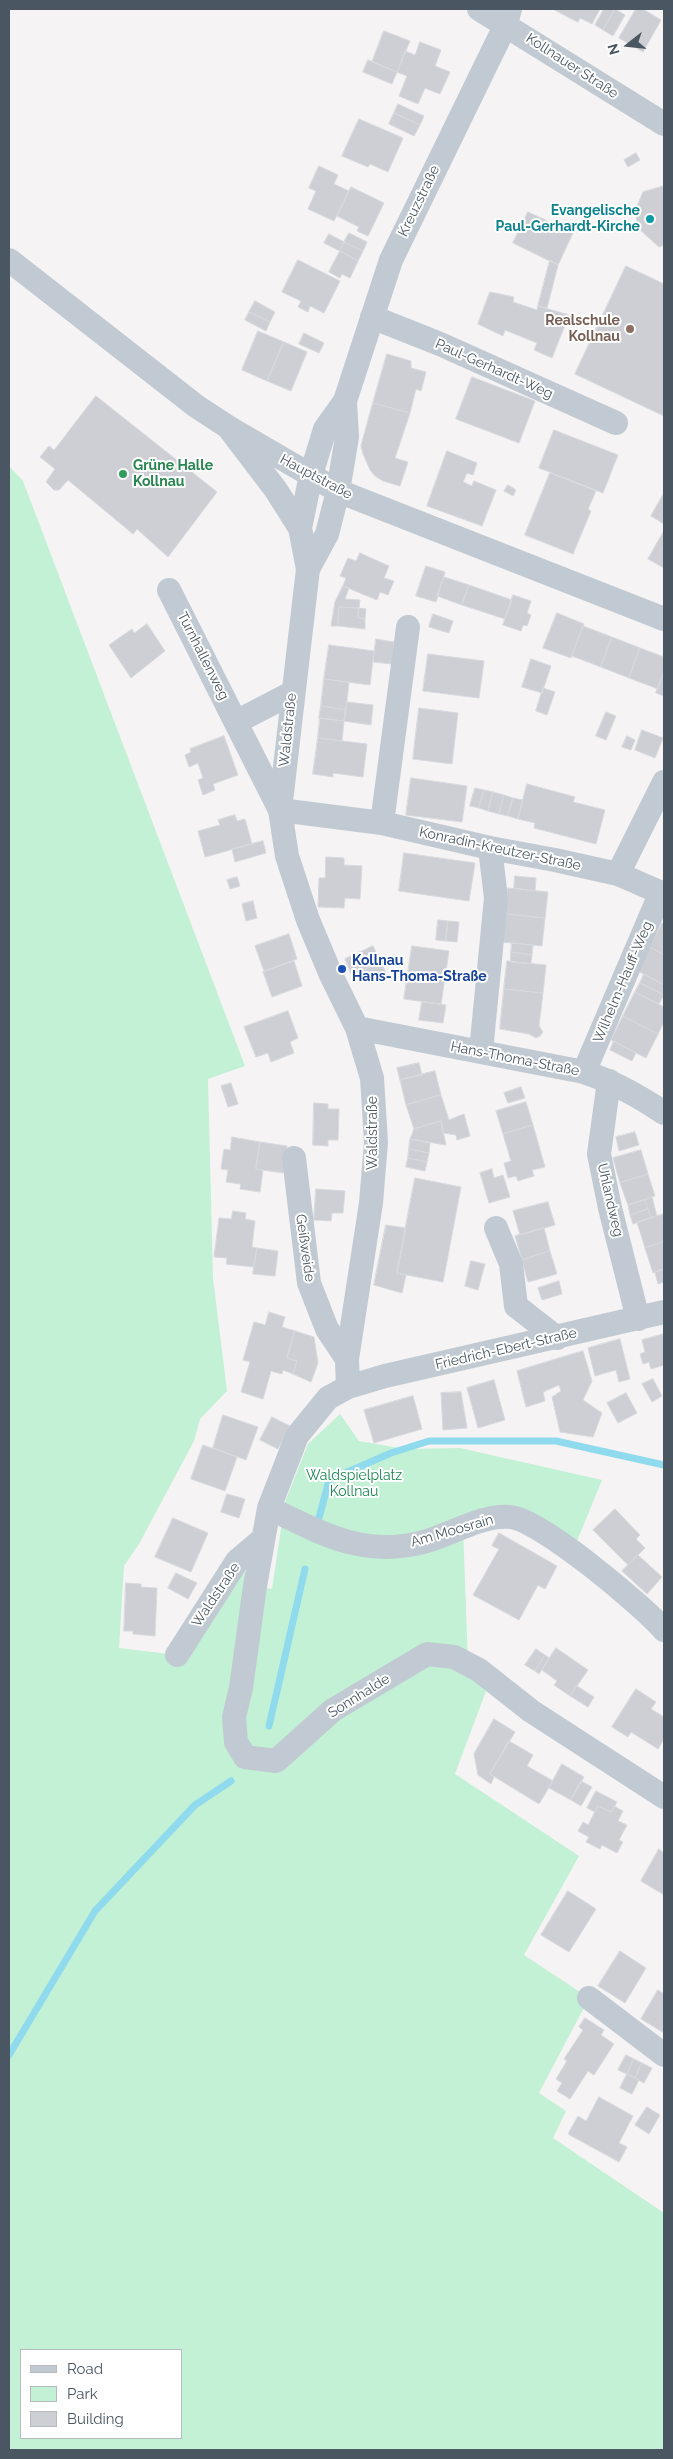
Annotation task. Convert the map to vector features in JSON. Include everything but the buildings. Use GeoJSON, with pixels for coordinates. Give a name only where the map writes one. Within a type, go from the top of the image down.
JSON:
{"type":"FeatureCollection","features":[{"type":"Feature","properties":{"kind":"street","name":"Kollnauer Straße"},"geometry":{"type":"LineString","coordinates":[[479,9],[508,17],[664,124]]}},
{"type":"Feature","properties":{"kind":"street","name":"Kreuzstraße"},"geometry":{"type":"LineString","coordinates":[[311,475],[325,430],[345,401],[391,260],[508,17]]}},
{"type":"Feature","properties":{"kind":"street","name":"Hauptstraße"},"geometry":{"type":"LineString","coordinates":[[9,260],[196,406],[228,427],[338,491],[664,619]]}},
{"type":"Feature","properties":{"kind":"street","name":"Paul-Gerhardt-Weg"},"geometry":{"type":"LineString","coordinates":[[372,317],[440,344],[616,423]]}},
{"type":"Feature","properties":{"kind":"street","name":"Kreuzstraße"},"geometry":{"type":"LineString","coordinates":[[338,491],[347,437],[345,401]]}},
{"type":"Feature","properties":{"kind":"street","name":"Waldstraße"},"geometry":{"type":"LineString","coordinates":[[228,427],[276,490],[300,528],[308,569],[292,693],[280,810],[287,856],[308,920],[331,975],[357,1028],[372,1078],[376,1142],[372,1203],[347,1359],[348,1387]]}},
{"type":"Feature","properties":{"kind":"street","name":"Waldstraße"},"geometry":{"type":"LineString","coordinates":[[300,528],[311,475]]}},
{"type":"Feature","properties":{"kind":"street","name":"Waldstraße"},"geometry":{"type":"LineString","coordinates":[[308,569],[328,534],[338,491]]}},
{"type":"Feature","properties":{"kind":"street","name":"Turnhallenweg"},"geometry":{"type":"LineString","coordinates":[[169,590],[280,810]]}},
{"type":"Feature","properties":{"kind":"street"},"geometry":{"type":"LineString","coordinates":[[382,823],[408,627]]}},
{"type":"Feature","properties":{"kind":"street"},"geometry":{"type":"LineString","coordinates":[[236,722],[292,693]]}},
{"type":"Feature","properties":{"kind":"street"},"geometry":{"type":"LineString","coordinates":[[618,874],[664,782]]}},
{"type":"Feature","properties":{"kind":"street","name":"Konradin-Kreutzer-Straße"},"geometry":{"type":"LineString","coordinates":[[280,810],[382,823],[490,848],[618,874],[662,893]]}},
{"type":"Feature","properties":{"kind":"street"},"geometry":{"type":"LineString","coordinates":[[481,1052],[496,898],[490,848]]}},
{"type":"Feature","properties":{"kind":"street","name":"Wilhelm-Hauff-Weg"},"geometry":{"type":"LineString","coordinates":[[584,1072],[662,893]]}},
{"type":"Feature","properties":{"kind":"street","name":"Hans-Thoma-Straße"},"geometry":{"type":"LineString","coordinates":[[357,1028],[584,1072],[609,1081],[638,1095],[664,1113]]}},
{"type":"Feature","properties":{"kind":"street","name":"Uhlandweg"},"geometry":{"type":"LineString","coordinates":[[609,1081],[599,1154],[610,1208],[638,1319]]}},
{"type":"Feature","properties":{"kind":"street","name":"Geißweide"},"geometry":{"type":"LineString","coordinates":[[294,1158],[309,1284],[327,1330],[347,1359]]}},
{"type":"Feature","properties":{"kind":"street"},"geometry":{"type":"LineString","coordinates":[[496,1228],[511,1264],[516,1306],[557,1338]]}},
{"type":"Feature","properties":{"kind":"street","name":"Friedrich-Ebert-Straße"},"geometry":{"type":"LineString","coordinates":[[348,1387],[385,1376],[664,1312]]}},
{"type":"Feature","properties":{"kind":"street"},"geometry":{"type":"LineString","coordinates":[[263,1539],[269,1508],[297,1436],[328,1398],[348,1387]]}},
{"type":"Feature","properties":{"kind":"street","name":"Am Moosrain"},"geometry":{"type":"LineString","coordinates":[[269,1508],[330,1537],[354,1545],[391,1547],[426,1541],[494,1517],[512,1517],[533,1525],[619,1586],[650,1614],[664,1630]]}},
{"type":"Feature","properties":{"kind":"street","name":"Waldstraße"},"geometry":{"type":"LineString","coordinates":[[177,1655],[237,1561],[263,1539]]}},
{"type":"Feature","properties":{"kind":"street","name":"Sonnhalde"},"geometry":{"type":"LineString","coordinates":[[263,1539],[241,1688],[234,1717],[236,1742],[245,1757],[276,1761],[333,1710],[427,1654],[454,1658],[479,1670],[531,1711],[664,1797]]}},
{"type":"Feature","properties":{"kind":"street"},"geometry":{"type":"LineString","coordinates":[[589,1998],[664,2055]]}},
{"type":"Feature","properties":{"kind":"green space","name":"Waldspielplatz Kollnau"},"geometry":{"type":"Polygon","coordinates":[[[9,466],[23,481],[245,1066],[208,1079],[213,1278],[227,1391],[200,1419],[194,1441],[139,1544],[124,1566],[119,1648],[177,1655],[237,1561],[255,1586],[272,1589],[285,1502],[308,1444],[340,1414],[359,1441],[405,1449],[460,1448],[602,1480],[577,1541],[531,1514],[463,1527],[468,1664],[486,1691],[455,1774],[579,1856],[524,1955],[589,1998],[539,2093],[566,2111],[553,2138],[664,2213],[664,2450],[9,2450],[9,466]]]}},
{"type":"Feature","properties":{"kind":"waterway"},"geometry":{"type":"LineString","coordinates":[[319,1518],[329,1480],[391,1453],[429,1441],[556,1441],[664,1465]]}},
{"type":"Feature","properties":{"kind":"waterway"},"geometry":{"type":"LineString","coordinates":[[269,1726],[305,1569]]}},
{"type":"Feature","properties":{"kind":"waterway"},"geometry":{"type":"LineString","coordinates":[[9,2055],[95,1911],[195,1805],[231,1781]]}},
{"type":"Feature","properties":{"kind":"place","name":"Evangelische Paul-Gerhardt-Kirche"},"geometry":{"type":"Point","coordinates":[650,219]}},
{"type":"Feature","properties":{"kind":"place","name":"Realschule Kollnau"},"geometry":{"type":"Point","coordinates":[630,329]}},
{"type":"Feature","properties":{"kind":"place","name":"Grüne Halle Kollnau"},"geometry":{"type":"Point","coordinates":[123,474]}},
{"type":"Feature","properties":{"kind":"place","name":"Kollnau Hans-Thoma-Straße"},"geometry":{"type":"Point","coordinates":[342,969]}}]}
